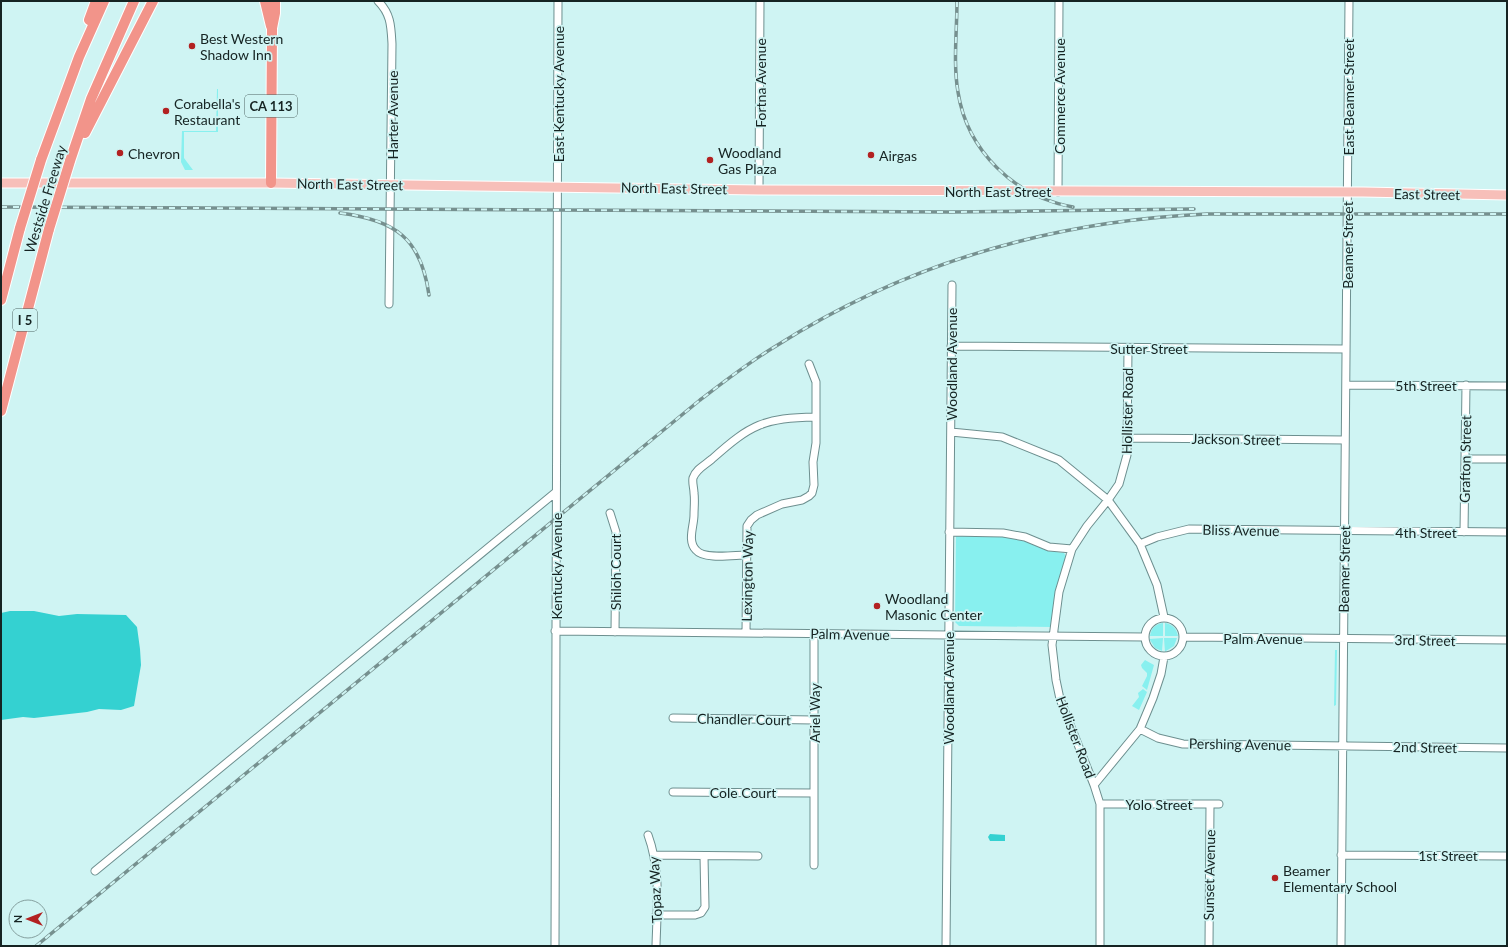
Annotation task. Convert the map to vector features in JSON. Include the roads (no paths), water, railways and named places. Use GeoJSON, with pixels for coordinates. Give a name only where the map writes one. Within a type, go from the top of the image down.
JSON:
{"type":"FeatureCollection","features":[{"type":"Feature","properties":{"kind":"highway"},"geometry":{"type":"LineString","coordinates":[[79,57],[96,1]]}},
{"type":"Feature","properties":{"kind":"highway","name":"Westside Freeway"},"geometry":{"type":"LineString","coordinates":[[1,300],[40,160],[79,57],[104,1]]}},
{"type":"Feature","properties":{"kind":"highway","name":"Westside Freeway"},"geometry":{"type":"LineString","coordinates":[[1,411],[49,228],[70,161],[91,99],[134,1]]}},
{"type":"Feature","properties":{"kind":"highway"},"geometry":{"type":"LineString","coordinates":[[74,150],[88,128],[153,1]]}},
{"type":"Feature","properties":{"kind":"highway"},"geometry":{"type":"LineString","coordinates":[[265,1],[272,28]]}},
{"type":"Feature","properties":{"kind":"highway","name":"CA 113"},"geometry":{"type":"LineString","coordinates":[[271,183],[272,28],[276,12],[276,1]]}},
{"type":"Feature","properties":{"kind":"main road","name":"North East Street"},"geometry":{"type":"LineString","coordinates":[[1,183],[271,183],[759,190],[1058,192],[1347,192]]}},
{"type":"Feature","properties":{"kind":"main road","name":"East Street"},"geometry":{"type":"LineString","coordinates":[[1347,192],[1507,195]]}},
{"type":"Feature","properties":{"kind":"street","name":"Harter Avenue"},"geometry":{"type":"LineString","coordinates":[[378,1],[386,9],[392,27],[391,185],[388,304]]}},
{"type":"Feature","properties":{"kind":"street","name":"East Kentucky Avenue"},"geometry":{"type":"LineString","coordinates":[[558,1],[558,187]]}},
{"type":"Feature","properties":{"kind":"street","name":"Fortna Avenue"},"geometry":{"type":"LineString","coordinates":[[759,190],[760,1]]}},
{"type":"Feature","properties":{"kind":"street","name":"Commerce Avenue"},"geometry":{"type":"LineString","coordinates":[[1058,192],[1059,1]]}},
{"type":"Feature","properties":{"kind":"street","name":"East Beamer Street"},"geometry":{"type":"LineString","coordinates":[[1347,192],[1348,1]]}},
{"type":"Feature","properties":{"kind":"street","name":"Kentucky Avenue"},"geometry":{"type":"LineString","coordinates":[[555,946],[555,631],[558,187]]}},
{"type":"Feature","properties":{"kind":"street","name":"Beamer Street"},"geometry":{"type":"LineString","coordinates":[[1341,946],[1347,192]]}},
{"type":"Feature","properties":{"kind":"street","name":"Woodland Avenue"},"geometry":{"type":"LineString","coordinates":[[946,946],[952,285]]}},
{"type":"Feature","properties":{"kind":"street","name":"Sutter Street"},"geometry":{"type":"LineString","coordinates":[[951,346],[1346,349]]}},
{"type":"Feature","properties":{"kind":"street","name":"Hollister Road"},"geometry":{"type":"LineString","coordinates":[[1100,946],[1100,804],[1060,699],[1053,659],[1053,636],[1059,592],[1072,549],[1087,526],[1119,484],[1124,469],[1127,455],[1128,348]]}},
{"type":"Feature","properties":{"kind":"street"},"geometry":{"type":"LineString","coordinates":[[746,555],[709,556],[700,554],[695,550],[692,543],[694,521],[694,477],[698,470],[728,444],[749,429],[762,423],[776,420],[816,417],[816,382],[809,364]]}},
{"type":"Feature","properties":{"kind":"street","name":"Grafton Street"},"geometry":{"type":"LineString","coordinates":[[1464,532],[1466,385]]}},
{"type":"Feature","properties":{"kind":"street","name":"5th Street"},"geometry":{"type":"LineString","coordinates":[[1346,386],[1507,386]]}},
{"type":"Feature","properties":{"kind":"street","name":"Lexington Way"},"geometry":{"type":"LineString","coordinates":[[746,633],[747,526],[757,515],[782,504],[802,500],[812,493],[814,485],[813,462],[816,443],[816,417]]}},
{"type":"Feature","properties":{"kind":"street"},"geometry":{"type":"LineString","coordinates":[[950,432],[1002,437],[1059,460],[1108,500],[1140,544],[1157,585],[1164,618]]}},
{"type":"Feature","properties":{"kind":"street","name":"Jackson Street"},"geometry":{"type":"LineString","coordinates":[[1127,438],[1345,440]]}},
{"type":"Feature","properties":{"kind":"street"},"geometry":{"type":"LineString","coordinates":[[1465,458],[1507,459]]}},
{"type":"Feature","properties":{"kind":"street"},"geometry":{"type":"LineString","coordinates":[[96,871],[556,492]]}},
{"type":"Feature","properties":{"kind":"street","name":"Shiloh Court"},"geometry":{"type":"LineString","coordinates":[[610,513],[616,532],[615,632]]}},
{"type":"Feature","properties":{"kind":"street","name":"Bliss Avenue"},"geometry":{"type":"LineString","coordinates":[[1140,544],[1157,537],[1189,529],[1344,531]]}},
{"type":"Feature","properties":{"kind":"street","name":"4th Street"},"geometry":{"type":"LineString","coordinates":[[1344,531],[1507,532]]}},
{"type":"Feature","properties":{"kind":"street"},"geometry":{"type":"LineString","coordinates":[[949,532],[1003,532],[1025,537],[1049,547],[1072,549]]}},
{"type":"Feature","properties":{"kind":"street"},"geometry":{"type":"LineString","coordinates":[[1164,618],[1169,618],[1178,623],[1183,632],[1183,637],[1181,647],[1178,651],[1164,657],[1150,651],[1144,637],[1150,623],[1154,620],[1164,618]]}},
{"type":"Feature","properties":{"kind":"street","name":"Palm Avenue"},"geometry":{"type":"LineString","coordinates":[[555,631],[1144,637]]}},
{"type":"Feature","properties":{"kind":"street","name":"Ariel Way"},"geometry":{"type":"LineString","coordinates":[[814,634],[814,865]]}},
{"type":"Feature","properties":{"kind":"street","name":"Palm Avenue"},"geometry":{"type":"LineString","coordinates":[[1183,637],[1343,639]]}},
{"type":"Feature","properties":{"kind":"street","name":"3rd Street"},"geometry":{"type":"LineString","coordinates":[[1343,639],[1507,640]]}},
{"type":"Feature","properties":{"kind":"street"},"geometry":{"type":"LineString","coordinates":[[1094,785],[1140,729],[1161,674],[1164,657]]}},
{"type":"Feature","properties":{"kind":"street","name":"Chandler Court"},"geometry":{"type":"LineString","coordinates":[[673,718],[814,720]]}},
{"type":"Feature","properties":{"kind":"street","name":"Pershing Avenue"},"geometry":{"type":"LineString","coordinates":[[1140,729],[1158,738],[1183,744],[1342,746]]}},
{"type":"Feature","properties":{"kind":"street","name":"2nd Street"},"geometry":{"type":"LineString","coordinates":[[1342,746],[1507,748]]}},
{"type":"Feature","properties":{"kind":"street","name":"Cole Court"},"geometry":{"type":"LineString","coordinates":[[673,792],[814,792]]}},
{"type":"Feature","properties":{"kind":"street","name":"Yolo Street"},"geometry":{"type":"LineString","coordinates":[[1100,804],[1219,804]]}},
{"type":"Feature","properties":{"kind":"street","name":"Sunset Avenue"},"geometry":{"type":"LineString","coordinates":[[1208,946],[1210,804]]}},
{"type":"Feature","properties":{"kind":"street","name":"Topaz Way"},"geometry":{"type":"LineString","coordinates":[[648,835],[654,855],[657,888],[656,946]]}},
{"type":"Feature","properties":{"kind":"street"},"geometry":{"type":"LineString","coordinates":[[654,855],[758,856]]}},
{"type":"Feature","properties":{"kind":"street","name":"1st Street"},"geometry":{"type":"LineString","coordinates":[[1342,855],[1507,856]]}},
{"type":"Feature","properties":{"kind":"street"},"geometry":{"type":"LineString","coordinates":[[656,915],[694,915],[701,913],[705,906],[704,856]]}},
{"type":"Feature","properties":{"kind":"railway"},"geometry":{"type":"LineString","coordinates":[[957,1],[955,58],[958,92],[963,113],[972,133],[983,152],[997,168],[1013,182],[1052,202],[1073,207]]}},
{"type":"Feature","properties":{"kind":"railway"},"geometry":{"type":"LineString","coordinates":[[1,207],[951,212],[1194,209]]}},
{"type":"Feature","properties":{"kind":"railway"},"geometry":{"type":"LineString","coordinates":[[340,213],[376,221],[390,227],[402,235],[412,246],[419,259],[425,275],[429,295]]}},
{"type":"Feature","properties":{"kind":"railway"},"geometry":{"type":"LineString","coordinates":[[36,946],[700,400],[766,352],[826,317],[877,291],[929,270],[982,252],[1037,237],[1093,226],[1149,218],[1207,214],[1507,214]]}},
{"type":"Feature","properties":{"kind":"place","name":"Best Western Shadow Inn"},"geometry":{"type":"Point","coordinates":[192,46]}},
{"type":"Feature","properties":{"kind":"place","name":"Corabella's Restaurant"},"geometry":{"type":"Point","coordinates":[166,111]}},
{"type":"Feature","properties":{"kind":"place","name":"Chevron"},"geometry":{"type":"Point","coordinates":[120,153]}},
{"type":"Feature","properties":{"kind":"place","name":"Airgas"},"geometry":{"type":"Point","coordinates":[871,155]}},
{"type":"Feature","properties":{"kind":"place","name":"Woodland Gas Plaza"},"geometry":{"type":"Point","coordinates":[710,160]}},
{"type":"Feature","properties":{"kind":"place","name":"Woodland Masonic Center"},"geometry":{"type":"Point","coordinates":[877,606]}},
{"type":"Feature","properties":{"kind":"place","name":"Beamer Elementary School"},"geometry":{"type":"Point","coordinates":[1275,878]}}]}
